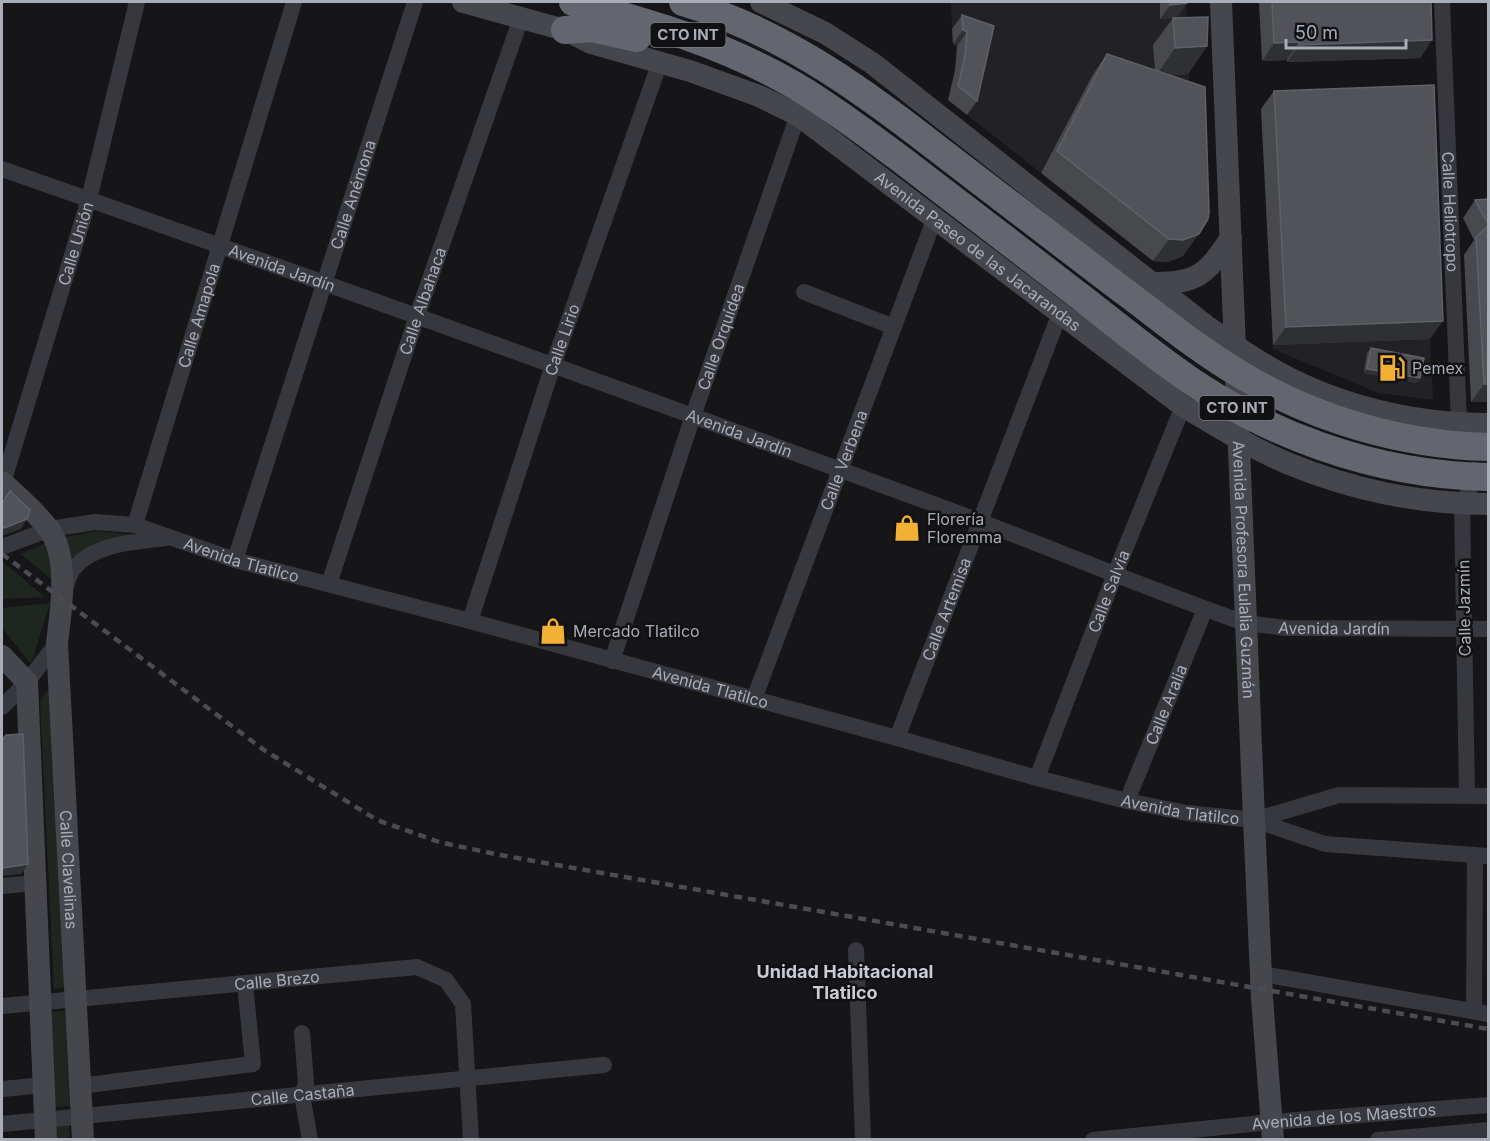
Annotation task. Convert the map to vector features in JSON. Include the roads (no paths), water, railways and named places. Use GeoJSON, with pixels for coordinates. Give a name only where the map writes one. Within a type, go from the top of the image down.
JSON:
{"type":"FeatureCollection","features":[{"type":"Feature","properties":{"kind":"highway","name":"CTO INT"},"geometry":{"type":"LineString","coordinates":[[573,2],[693,37],[764,68],[797,86],[862,131],[1171,367],[1206,391],[1282,430],[1319,446],[1413,470],[1466,477],[1488,477]]}},
{"type":"Feature","properties":{"kind":"highway","name":"CTO INT"},"geometry":{"type":"LineString","coordinates":[[692,3],[732,19],[838,75],[883,106],[1211,356],[1270,392],[1315,412],[1360,426],[1441,444],[1477,430]]}},
{"type":"Feature","properties":{"kind":"highway"},"geometry":{"type":"LineString","coordinates":[[565,30],[592,28],[656,43],[693,37]]}},
{"type":"Feature","properties":{"kind":"main road","name":"Avenida Paseo de las Jacarandas"},"geometry":{"type":"LineString","coordinates":[[463,2],[565,30],[591,43],[660,62],[759,96],[798,115],[1183,406],[1239,440],[1288,463],[1358,486],[1420,499],[1462,504],[1488,504]]}},
{"type":"Feature","properties":{"kind":"main road","name":"CTO INT"},"geometry":{"type":"LineString","coordinates":[[761,2],[825,33],[872,63],[1151,283],[1262,363],[1329,396],[1390,413],[1477,430]]}},
{"type":"Feature","properties":{"kind":"main road","name":"Avenida Profesora Eulalia Guzmán"},"geometry":{"type":"LineString","coordinates":[[1221,2],[1262,998],[1273,1131]]}},
{"type":"Feature","properties":{"kind":"main road"},"geometry":{"type":"LineString","coordinates":[[1031,292],[1081,227]]}},
{"type":"Feature","properties":{"kind":"main road"},"geometry":{"type":"LineString","coordinates":[[1151,283],[1187,281],[1198,275],[1218,257],[1231,238]]}},
{"type":"Feature","properties":{"kind":"main road"},"geometry":{"type":"LineString","coordinates":[[2,482],[50,529],[58,548],[61,565],[62,598]]}},
{"type":"Feature","properties":{"kind":"main road","name":"Calle Clavelinas"},"geometry":{"type":"LineString","coordinates":[[62,598],[57,643],[83,1140]]}},
{"type":"Feature","properties":{"kind":"main road"},"geometry":{"type":"LineString","coordinates":[[2,656],[27,682]]}},
{"type":"Feature","properties":{"kind":"main road","name":"Calle Clavelinas"},"geometry":{"type":"LineString","coordinates":[[27,682],[46,1130]]}},
{"type":"Feature","properties":{"kind":"street","name":"Calle Unión"},"geometry":{"type":"LineString","coordinates":[[2,482],[89,200],[137,2]]}},
{"type":"Feature","properties":{"kind":"street","name":"Calle Amapola"},"geometry":{"type":"LineString","coordinates":[[135,525],[294,2]]}},
{"type":"Feature","properties":{"kind":"street","name":"Calle Anémona"},"geometry":{"type":"LineString","coordinates":[[235,560],[415,2]]}},
{"type":"Feature","properties":{"kind":"street","name":"Calle Heliotropo"},"geometry":{"type":"LineString","coordinates":[[1442,2],[1477,430]]}},
{"type":"Feature","properties":{"kind":"street","name":"Calle Albahaca"},"geometry":{"type":"LineString","coordinates":[[329,584],[417,316],[521,18]]}},
{"type":"Feature","properties":{"kind":"street","name":"Calle Lirio"},"geometry":{"type":"LineString","coordinates":[[470,621],[553,365],[660,62]]}},
{"type":"Feature","properties":{"kind":"street","name":"Calle Orquídea"},"geometry":{"type":"LineString","coordinates":[[612,661],[693,416],[798,115]]}},
{"type":"Feature","properties":{"kind":"street","name":"Avenida Jardín"},"geometry":{"type":"LineString","coordinates":[[2,169],[324,282],[693,416],[980,521],[1245,623],[1286,628],[1488,628]]}},
{"type":"Feature","properties":{"kind":"street","name":"Calle Verbena"},"geometry":{"type":"LineString","coordinates":[[754,699],[934,220]]}},
{"type":"Feature","properties":{"kind":"street"},"geometry":{"type":"LineString","coordinates":[[804,292],[894,327]]}},
{"type":"Feature","properties":{"kind":"street","name":"Calle Artemisa"},"geometry":{"type":"LineString","coordinates":[[897,738],[1060,313]]}},
{"type":"Feature","properties":{"kind":"street","name":"Calle Salvia"},"geometry":{"type":"LineString","coordinates":[[1036,778],[1183,406]]}},
{"type":"Feature","properties":{"kind":"street","name":"Calle Jazmín"},"geometry":{"type":"LineString","coordinates":[[1467,795],[1462,504],[1476,476],[1477,430]]}},
{"type":"Feature","properties":{"kind":"street","name":"Avenida Tlatilco"},"geometry":{"type":"LineString","coordinates":[[2,547],[50,529],[95,522],[135,525],[235,560],[470,621],[1036,778],[1127,801],[1187,813],[1254,820],[1325,844],[1482,856]]}},
{"type":"Feature","properties":{"kind":"street","name":"Avenida Tlatilco"},"geometry":{"type":"LineString","coordinates":[[62,598],[70,573],[76,565],[92,554],[122,545],[170,537]]}},
{"type":"Feature","properties":{"kind":"street","name":"Calle Aralia"},"geometry":{"type":"LineString","coordinates":[[1127,801],[1205,609]]}},
{"type":"Feature","properties":{"kind":"street"},"geometry":{"type":"LineString","coordinates":[[2,707],[27,682],[57,643]]}},
{"type":"Feature","properties":{"kind":"street","name":"Avenida Tlatilco"},"geometry":{"type":"LineString","coordinates":[[1254,820],[1339,795],[1488,796]]}},
{"type":"Feature","properties":{"kind":"street"},"geometry":{"type":"LineString","coordinates":[[1262,974],[1481,1013],[1482,856]]}},
{"type":"Feature","properties":{"kind":"street"},"geometry":{"type":"LineString","coordinates":[[2,886],[35,883]]}},
{"type":"Feature","properties":{"kind":"street"},"geometry":{"type":"LineString","coordinates":[[856,950],[863,1140]]}},
{"type":"Feature","properties":{"kind":"street","name":"Calle Brezo"},"geometry":{"type":"LineString","coordinates":[[2,1006],[417,967],[446,980],[464,1004],[471,1140]]}},
{"type":"Feature","properties":{"kind":"street"},"geometry":{"type":"LineString","coordinates":[[80,1086],[253,1064],[244,984]]}},
{"type":"Feature","properties":{"kind":"street"},"geometry":{"type":"LineString","coordinates":[[302,1033],[306,1083],[302,1095],[310,1140]]}},
{"type":"Feature","properties":{"kind":"street","name":"Calle Castaña"},"geometry":{"type":"LineString","coordinates":[[2,1124],[46,1130],[81,1115],[604,1065]]}},
{"type":"Feature","properties":{"kind":"street"},"geometry":{"type":"LineString","coordinates":[[2,1089],[44,1085]]}},
{"type":"Feature","properties":{"kind":"street","name":"Avenida de los Maestros"},"geometry":{"type":"LineString","coordinates":[[1093,1140],[1273,1131],[1488,1105]]}},
{"type":"Feature","properties":{"kind":"street","name":"Avenida de los Maestros"},"geometry":{"type":"LineString","coordinates":[[1378,1140],[1488,1130]]}},
{"type":"Feature","properties":{"kind":"railway"},"geometry":{"type":"LineString","coordinates":[[2,554],[264,750],[377,820],[439,842],[500,855],[1488,1029]]}},
{"type":"Feature","properties":{"kind":"place","name":"Pemex"},"geometry":{"type":"Point","coordinates":[1392,368]}},
{"type":"Feature","properties":{"kind":"place","name":"Florería Floremma"},"geometry":{"type":"Point","coordinates":[907,528]}},
{"type":"Feature","properties":{"kind":"place","name":"Mercado Tlatilco"},"geometry":{"type":"Point","coordinates":[553,631]}},
{"type":"Feature","properties":{"kind":"district","name":"Unidad Habitacional Tlatilco"},"geometry":{"type":"Point","coordinates":[845,982]}}]}
